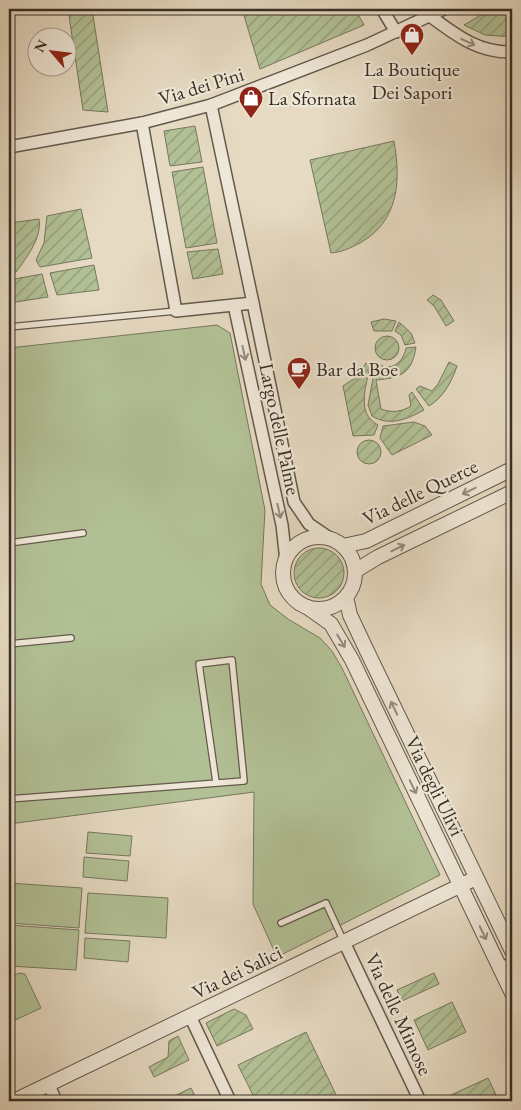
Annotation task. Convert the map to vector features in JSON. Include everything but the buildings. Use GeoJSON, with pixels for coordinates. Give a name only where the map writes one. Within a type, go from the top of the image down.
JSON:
{"type":"FeatureCollection","features":[{"type":"Feature","properties":{"kind":"street"},"geometry":{"type":"LineString","coordinates":[[382,9],[396,32]]}},
{"type":"Feature","properties":{"kind":"street","name":"Via dei Pini"},"geometry":{"type":"LineString","coordinates":[[9,147],[142,123],[211,105],[367,46],[444,9]]}},
{"type":"Feature","properties":{"kind":"street"},"geometry":{"type":"LineString","coordinates":[[430,16],[461,39],[488,51],[512,52]]}},
{"type":"Feature","properties":{"kind":"street","name":"Largo delle Palme"},"geometry":{"type":"LineString","coordinates":[[211,105],[294,502],[309,524],[331,539]]}},
{"type":"Feature","properties":{"kind":"street"},"geometry":{"type":"LineString","coordinates":[[142,123],[176,311],[253,303]]}},
{"type":"Feature","properties":{"kind":"street","name":"Largo delle Palme"},"geometry":{"type":"LineString","coordinates":[[234,305],[282,525],[286,561]]}},
{"type":"Feature","properties":{"kind":"street","name":"Via delle Querce"},"geometry":{"type":"LineString","coordinates":[[344,546],[366,541],[512,469]]}},
{"type":"Feature","properties":{"kind":"street","name":"Via delle Querce"},"geometry":{"type":"LineString","coordinates":[[355,571],[378,557],[512,492]]}},
{"type":"Feature","properties":{"kind":"street"},"geometry":{"type":"LineString","coordinates":[[320,537],[331,539],[344,546],[354,562],[355,571],[352,590],[346,597],[328,608],[308,607],[290,594],[283,572],[291,551],[299,544],[320,537]]}},
{"type":"Feature","properties":{"kind":"street","name":"Via degli Ulivi"},"geometry":{"type":"LineString","coordinates":[[346,597],[350,615],[366,649],[476,878],[511,946]]}},
{"type":"Feature","properties":{"kind":"street","name":"Via degli Ulivi"},"geometry":{"type":"LineString","coordinates":[[308,607],[331,624],[352,660],[493,953],[506,966],[512,993]]}},
{"type":"Feature","properties":{"kind":"street","name":"Via dei Salici"},"geometry":{"type":"LineString","coordinates":[[14,1101],[476,878]]}},
{"type":"Feature","properties":{"kind":"street","name":"Via delle Mimose"},"geometry":{"type":"LineString","coordinates":[[344,942],[420,1101]]}},
{"type":"Feature","properties":{"kind":"street"},"geometry":{"type":"LineString","coordinates":[[493,953],[511,946]]}},
{"type":"Feature","properties":{"kind":"street"},"geometry":{"type":"LineString","coordinates":[[190,1016],[230,1101]]}},
{"type":"Feature","properties":{"kind":"street"},"geometry":{"type":"LineString","coordinates":[[48,1085],[56,1101]]}},
{"type":"Feature","properties":{"kind":"lane"},"geometry":{"type":"LineString","coordinates":[[9,327],[176,311]]}},
{"type":"Feature","properties":{"kind":"lane"},"geometry":{"type":"LineString","coordinates":[[9,543],[83,533]]}},
{"type":"Feature","properties":{"kind":"lane"},"geometry":{"type":"LineString","coordinates":[[9,644],[71,638]]}},
{"type":"Feature","properties":{"kind":"lane"},"geometry":{"type":"LineString","coordinates":[[9,799],[244,781],[232,660],[199,664],[216,782]]}},
{"type":"Feature","properties":{"kind":"lane"},"geometry":{"type":"LineString","coordinates":[[281,923],[326,902],[344,942]]}},
{"type":"Feature","properties":{"kind":"green space"},"geometry":{"type":"Polygon","coordinates":[[[68,9],[92,9],[108,112],[83,110],[78,76],[78,28],[71,28],[68,9]]]}},
{"type":"Feature","properties":{"kind":"green space"},"geometry":{"type":"Polygon","coordinates":[[[242,9],[355,9],[364,25],[260,69],[242,9]]]}},
{"type":"Feature","properties":{"kind":"green space"},"geometry":{"type":"Polygon","coordinates":[[[491,9],[512,9],[512,37],[485,35],[464,25],[491,9]]]}},
{"type":"Feature","properties":{"kind":"green space"},"geometry":{"type":"Polygon","coordinates":[[[195,126],[202,162],[170,166],[164,131],[195,126]]]}},
{"type":"Feature","properties":{"kind":"green space"},"geometry":{"type":"Polygon","coordinates":[[[394,141],[397,185],[390,212],[373,234],[350,248],[331,253],[310,160],[394,141]]]}},
{"type":"Feature","properties":{"kind":"green space"},"geometry":{"type":"Polygon","coordinates":[[[203,167],[217,243],[186,248],[172,172],[203,167]]]}},
{"type":"Feature","properties":{"kind":"green space"},"geometry":{"type":"Polygon","coordinates":[[[81,209],[92,258],[40,267],[36,260],[44,243],[47,216],[81,209]]]}},
{"type":"Feature","properties":{"kind":"green space"},"geometry":{"type":"Polygon","coordinates":[[[39,219],[38,233],[33,247],[16,272],[9,273],[9,240],[12,239],[10,223],[39,219]]]}},
{"type":"Feature","properties":{"kind":"green space"},"geometry":{"type":"Polygon","coordinates":[[[218,249],[223,274],[193,279],[187,252],[218,249]]]}},
{"type":"Feature","properties":{"kind":"green space"},"geometry":{"type":"Polygon","coordinates":[[[94,265],[99,290],[57,295],[50,273],[94,265]]]}},
{"type":"Feature","properties":{"kind":"green space"},"geometry":{"type":"Polygon","coordinates":[[[42,274],[48,297],[9,303],[9,280],[42,274]]]}},
{"type":"Feature","properties":{"kind":"green space"},"geometry":{"type":"Polygon","coordinates":[[[433,295],[441,300],[454,321],[446,326],[434,306],[427,300],[433,295]]]}},
{"type":"Feature","properties":{"kind":"green space"},"geometry":{"type":"Polygon","coordinates":[[[384,319],[396,321],[392,331],[374,331],[371,322],[384,319]]]}},
{"type":"Feature","properties":{"kind":"green space"},"geometry":{"type":"Polygon","coordinates":[[[399,322],[411,333],[415,343],[405,345],[401,335],[395,331],[399,322]]]}},
{"type":"Feature","properties":{"kind":"green space"},"geometry":{"type":"Polygon","coordinates":[[[217,325],[230,333],[265,510],[261,584],[270,605],[288,619],[320,638],[332,651],[342,668],[440,875],[277,957],[253,904],[254,792],[9,824],[9,348],[217,325]]]}},
{"type":"Feature","properties":{"kind":"green space"},"geometry":{"type":"Polygon","coordinates":[[[387,336],[392,337],[398,343],[398,353],[392,359],[387,360],[382,359],[376,353],[375,348],[376,343],[382,337],[387,336]]]}},
{"type":"Feature","properties":{"kind":"green space"},"geometry":{"type":"Polygon","coordinates":[[[416,347],[411,363],[404,373],[392,378],[376,380],[381,409],[389,411],[404,410],[411,406],[409,395],[412,392],[424,410],[398,421],[385,421],[372,416],[368,405],[376,363],[386,367],[395,365],[402,358],[406,348],[416,347]]]}},
{"type":"Feature","properties":{"kind":"green space"},"geometry":{"type":"Polygon","coordinates":[[[449,362],[457,366],[453,377],[443,393],[429,406],[416,389],[420,386],[432,391],[438,384],[449,362]]]}},
{"type":"Feature","properties":{"kind":"green space"},"geometry":{"type":"Polygon","coordinates":[[[366,363],[370,365],[364,398],[365,406],[371,420],[378,425],[374,435],[353,436],[343,386],[358,376],[366,363]]]}},
{"type":"Feature","properties":{"kind":"green space"},"geometry":{"type":"Polygon","coordinates":[[[414,422],[425,426],[432,435],[392,455],[380,438],[383,426],[414,422]]]}},
{"type":"Feature","properties":{"kind":"green space"},"geometry":{"type":"Polygon","coordinates":[[[369,440],[374,441],[380,447],[380,457],[374,463],[369,464],[364,463],[358,457],[357,452],[358,447],[364,441],[369,440]]]}},
{"type":"Feature","properties":{"kind":"green space"},"geometry":{"type":"Polygon","coordinates":[[[319,548],[329,550],[337,555],[342,563],[344,573],[342,583],[337,591],[329,596],[319,598],[309,596],[301,591],[296,583],[294,573],[296,563],[301,555],[309,550],[319,548]]]}},
{"type":"Feature","properties":{"kind":"green space"},"geometry":{"type":"Polygon","coordinates":[[[88,832],[132,836],[130,856],[86,853],[88,832]]]}},
{"type":"Feature","properties":{"kind":"green space"},"geometry":{"type":"Polygon","coordinates":[[[84,857],[129,861],[127,881],[83,877],[84,857]]]}},
{"type":"Feature","properties":{"kind":"green space"},"geometry":{"type":"Polygon","coordinates":[[[9,883],[82,888],[79,928],[9,923],[9,883]]]}},
{"type":"Feature","properties":{"kind":"green space"},"geometry":{"type":"Polygon","coordinates":[[[88,893],[168,898],[166,938],[85,933],[88,893]]]}},
{"type":"Feature","properties":{"kind":"green space"},"geometry":{"type":"Polygon","coordinates":[[[9,925],[79,930],[76,970],[9,966],[9,925]]]}},
{"type":"Feature","properties":{"kind":"green space"},"geometry":{"type":"Polygon","coordinates":[[[85,938],[130,941],[128,962],[84,958],[85,938]]]}},
{"type":"Feature","properties":{"kind":"green space"},"geometry":{"type":"Polygon","coordinates":[[[19,973],[25,974],[41,1008],[9,1023],[9,978],[19,973]]]}},
{"type":"Feature","properties":{"kind":"green space"},"geometry":{"type":"Polygon","coordinates":[[[434,973],[439,984],[402,1001],[397,990],[434,973]]]}},
{"type":"Feature","properties":{"kind":"green space"},"geometry":{"type":"Polygon","coordinates":[[[452,1002],[466,1032],[428,1050],[414,1020],[452,1002]]]}},
{"type":"Feature","properties":{"kind":"green space"},"geometry":{"type":"Polygon","coordinates":[[[234,1009],[246,1015],[253,1029],[217,1046],[206,1023],[234,1009]]]}},
{"type":"Feature","properties":{"kind":"green space"},"geometry":{"type":"Polygon","coordinates":[[[306,1032],[339,1101],[256,1101],[238,1065],[306,1032]]]}},
{"type":"Feature","properties":{"kind":"green space"},"geometry":{"type":"Polygon","coordinates":[[[178,1036],[189,1060],[154,1077],[149,1067],[168,1057],[169,1041],[178,1036]]]}},
{"type":"Feature","properties":{"kind":"green space"},"geometry":{"type":"Polygon","coordinates":[[[488,1078],[499,1101],[452,1101],[449,1096],[488,1078]]]}},
{"type":"Feature","properties":{"kind":"green space"},"geometry":{"type":"Polygon","coordinates":[[[191,1088],[197,1101],[164,1101],[191,1088]]]}},
{"type":"Feature","properties":{"kind":"place","name":"La Boutique Dei Sapori"},"geometry":{"type":"Point","coordinates":[412,56]}},
{"type":"Feature","properties":{"kind":"place","name":"La Sfornata"},"geometry":{"type":"Point","coordinates":[251,119]}},
{"type":"Feature","properties":{"kind":"place","name":"Bar da Boe"},"geometry":{"type":"Point","coordinates":[299,390]}}]}
